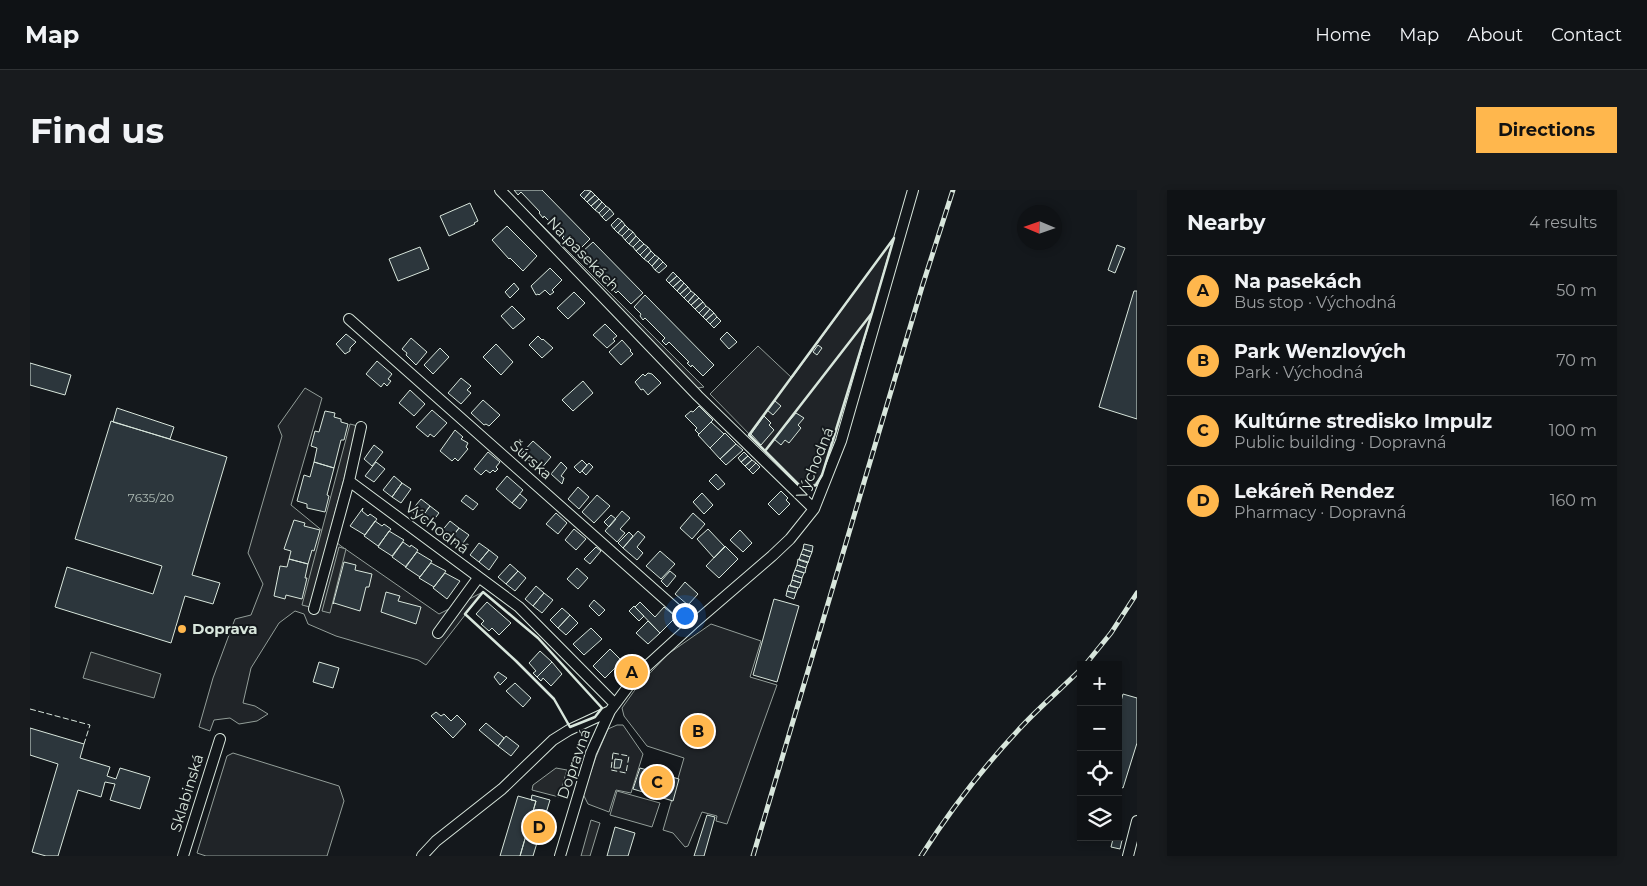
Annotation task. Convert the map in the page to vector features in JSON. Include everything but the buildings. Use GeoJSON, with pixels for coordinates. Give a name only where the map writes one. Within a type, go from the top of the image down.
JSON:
{"type":"FeatureCollection","features":[{"type":"Feature","properties":{"kind":"street","name":"Na pasekách"},"geometry":{"type":"LineString","coordinates":[[500,190],[698,396],[814,509]]}},
{"type":"Feature","properties":{"kind":"street","name":"Východná"},"geometry":{"type":"LineString","coordinates":[[422,856],[436,841],[502,788],[553,740],[613,708],[636,676],[778,550],[814,509],[841,441],[913,190]]}},
{"type":"Feature","properties":{"kind":"street","name":"Šúrska"},"geometry":{"type":"LineString","coordinates":[[349,319],[693,624]]}},
{"type":"Feature","properties":{"kind":"street"},"geometry":{"type":"LineString","coordinates":[[314,609],[361,427]]}},
{"type":"Feature","properties":{"kind":"street","name":"Východná"},"geometry":{"type":"LineString","coordinates":[[348,481],[519,607],[613,708]]}},
{"type":"Feature","properties":{"kind":"street"},"geometry":{"type":"LineString","coordinates":[[438,633],[478,578]]}},
{"type":"Feature","properties":{"kind":"street","name":"Dopravná"},"geometry":{"type":"LineString","coordinates":[[560,856],[590,753],[613,708]]}},
{"type":"Feature","properties":{"kind":"street","name":"Sklabinská"},"geometry":{"type":"LineString","coordinates":[[183,856],[220,739]]}},
{"type":"Feature","properties":{"kind":"street"},"geometry":{"type":"LineString","coordinates":[[1128,856],[1137,821]]}},
{"type":"Feature","properties":{"kind":"shaded area"},"geometry":{"type":"Polygon","coordinates":[[[500,190],[507,190],[704,387],[698,388],[500,190]]]}},
{"type":"Feature","properties":{"kind":"shaded area"},"geometry":{"type":"Polygon","coordinates":[[[894,238],[826,466],[814,485],[809,488],[800,486],[710,394],[758,346],[792,378],[894,238]]]}},
{"type":"Feature","properties":{"kind":"shaded area"},"geometry":{"type":"Polygon","coordinates":[[[305,388],[322,398],[291,505],[341,546],[439,614],[483,592],[426,665],[418,660],[336,636],[308,624],[304,614],[295,611],[279,623],[251,668],[243,703],[255,706],[268,714],[257,721],[239,724],[230,718],[214,720],[210,731],[199,727],[213,678],[235,619],[251,615],[263,584],[248,553],[282,436],[278,426],[305,388]]]}},
{"type":"Feature","properties":{"kind":"shaded area"},"geometry":{"type":"Polygon","coordinates":[[[350,424],[358,426],[310,607],[302,605],[350,424]]]}},
{"type":"Feature","properties":{"kind":"shaded area"},"geometry":{"type":"Polygon","coordinates":[[[339,547],[346,549],[330,613],[322,611],[339,547]]]}},
{"type":"Feature","properties":{"kind":"shaded area"},"geometry":{"type":"Polygon","coordinates":[[[711,624],[761,641],[750,677],[777,685],[727,824],[716,821],[717,816],[702,812],[688,846],[685,847],[673,833],[663,830],[684,758],[647,746],[624,716],[622,708],[637,687],[668,654],[711,624]]]}},
{"type":"Feature","properties":{"kind":"shaded area"},"geometry":{"type":"Polygon","coordinates":[[[91,652],[161,674],[154,698],[83,678],[91,652]]]}},
{"type":"Feature","properties":{"kind":"shaded area"},"geometry":{"type":"Polygon","coordinates":[[[617,725],[623,725],[643,754],[631,793],[616,790],[609,812],[588,804],[583,794],[608,729],[617,725]]]}},
{"type":"Feature","properties":{"kind":"shaded area"},"geometry":{"type":"Polygon","coordinates":[[[233,753],[339,786],[344,801],[327,856],[206,856],[197,853],[227,756],[233,753]]]}},
{"type":"Feature","properties":{"kind":"shaded area"},"geometry":{"type":"Polygon","coordinates":[[[556,768],[567,770],[559,797],[532,790],[533,785],[556,768]]]}},
{"type":"Feature","properties":{"kind":"shaded area"},"geometry":{"type":"Polygon","coordinates":[[[617,791],[660,803],[652,827],[610,815],[617,791]]]}},
{"type":"Feature","properties":{"kind":"shaded area"},"geometry":{"type":"Polygon","coordinates":[[[591,820],[600,823],[590,856],[581,856],[591,820]]]}},
{"type":"Feature","properties":{"kind":"railway"},"geometry":{"type":"LineString","coordinates":[[753,856],[922,287],[953,190]]}},
{"type":"Feature","properties":{"kind":"railway"},"geometry":{"type":"LineString","coordinates":[[1088,661],[1111,633],[1137,593]]}},
{"type":"Feature","properties":{"kind":"railway"},"geometry":{"type":"LineString","coordinates":[[921,856],[956,804],[995,756],[1030,718],[1077,673]]}},
{"type":"Feature","properties":{"kind":"fence"},"geometry":{"type":"LineString","coordinates":[[30,709],[90,725],[84,744]]}},
{"type":"Feature","properties":{"kind":"fence"},"geometry":{"type":"LineString","coordinates":[[613,753],[629,756],[626,773],[611,770],[613,753]]}},
{"type":"Feature","properties":{"kind":"wall"},"geometry":{"type":"LineString","coordinates":[[894,238],[872,313],[765,451],[749,435],[894,238]]}},
{"type":"Feature","properties":{"kind":"wall"},"geometry":{"type":"LineString","coordinates":[[872,313],[822,475],[816,485],[809,488],[800,486],[765,451],[872,313]]}},
{"type":"Feature","properties":{"kind":"wall"},"geometry":{"type":"LineString","coordinates":[[483,592],[538,638],[602,708],[595,717],[570,727],[554,699],[465,614],[483,592]]}},
{"type":"Feature","properties":{"kind":"place","name":"Doprava"},"geometry":{"type":"Point","coordinates":[182,629]}},
{"type":"Feature","properties":{"kind":"place","name":"Na pasekách"},"geometry":{"type":"Point","coordinates":[632,672]}},
{"type":"Feature","properties":{"kind":"place","name":"Park Wenzlových"},"geometry":{"type":"Point","coordinates":[698,731]}},
{"type":"Feature","properties":{"kind":"place","name":"Kultúrne stredisko Impulz"},"geometry":{"type":"Point","coordinates":[657,782]}},
{"type":"Feature","properties":{"kind":"place","name":"Lekáreň Rendez"},"geometry":{"type":"Point","coordinates":[539,827]}}]}
